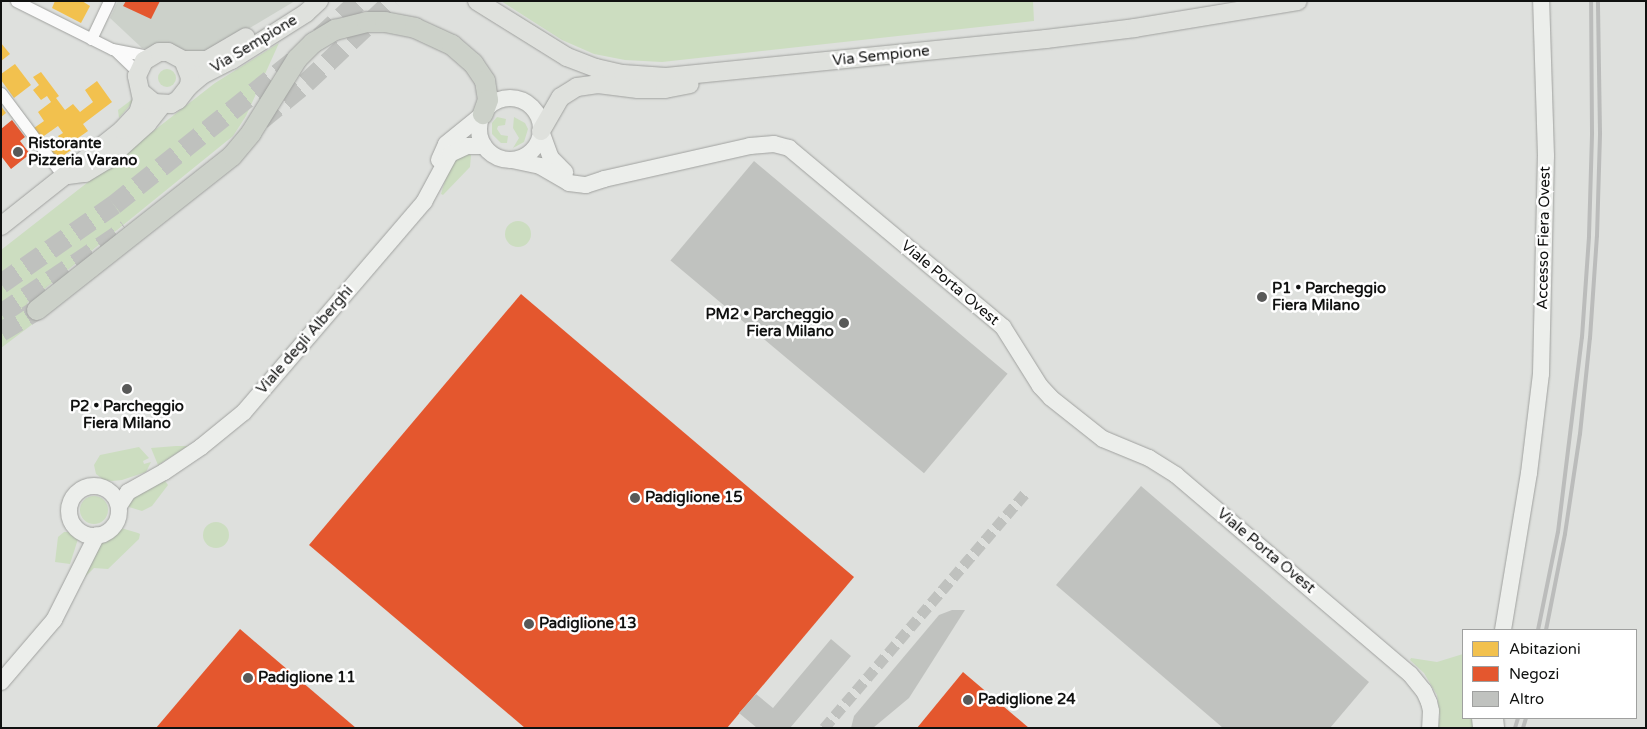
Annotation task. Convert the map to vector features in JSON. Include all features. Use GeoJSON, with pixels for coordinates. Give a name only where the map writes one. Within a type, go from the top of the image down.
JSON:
{"type":"FeatureCollection","features":[{"type":"Feature","properties":{"kind":"highway"},"geometry":{"type":"LineString","coordinates":[[37,310],[232,156],[251,133],[297,60],[313,42],[335,30],[366,22],[385,22],[422,30],[452,44],[473,62],[485,81],[488,100],[483,114]]}},
{"type":"Feature","properties":{"kind":"main road","name":"Via Sempione"},"geometry":{"type":"LineString","coordinates":[[183,60],[207,60],[304,1]]}},
{"type":"Feature","properties":{"kind":"main road","name":"Via Sempione"},"geometry":{"type":"LineString","coordinates":[[189,86],[202,75],[232,60],[306,13],[320,1]]}},
{"type":"Feature","properties":{"kind":"main road","name":"Via Sempione"},"geometry":{"type":"LineString","coordinates":[[477,2],[552,50],[596,68],[623,74],[653,77],[732,71],[1046,39],[1135,28],[1298,1]]}},
{"type":"Feature","properties":{"kind":"main road"},"geometry":{"type":"LineString","coordinates":[[1,226],[122,130],[138,113],[141,106],[141,92],[138,84],[138,72],[149,56],[168,52],[183,60],[190,77],[189,86],[178,100],[162,104],[147,98],[141,92]]}},
{"type":"Feature","properties":{"kind":"main road"},"geometry":{"type":"LineString","coordinates":[[541,131],[561,97],[577,88],[598,84],[638,89],[665,89],[680,87],[732,71]]}},
{"type":"Feature","properties":{"kind":"main road"},"geometry":{"type":"LineString","coordinates":[[63,176],[85,173],[106,160],[147,124],[162,104]]}},
{"type":"Feature","properties":{"kind":"street"},"geometry":{"type":"LineString","coordinates":[[16,1],[112,49],[138,72]]}},
{"type":"Feature","properties":{"kind":"street"},"geometry":{"type":"LineString","coordinates":[[92,39],[109,1]]}},
{"type":"Feature","properties":{"kind":"street","name":"Accesso Fiera Ovest"},"geometry":{"type":"LineString","coordinates":[[1501,629],[1529,473],[1541,374],[1546,156],[1541,1]]}},
{"type":"Feature","properties":{"kind":"street"},"geometry":{"type":"LineString","coordinates":[[112,49],[149,56]]}},
{"type":"Feature","properties":{"kind":"street"},"geometry":{"type":"LineString","coordinates":[[1,93],[63,176]]}},
{"type":"Feature","properties":{"kind":"street"},"geometry":{"type":"LineString","coordinates":[[502,100],[522,101],[536,113],[541,131],[533,150],[523,157],[512,160],[496,157],[484,146],[479,130],[483,114],[491,105],[502,100]]}},
{"type":"Feature","properties":{"kind":"street","name":"Viale degli Alberghi"},"geometry":{"type":"LineString","coordinates":[[436,182],[440,156],[446,144],[483,114]]}},
{"type":"Feature","properties":{"kind":"street","name":"Viale Porta Ovest"},"geometry":{"type":"LineString","coordinates":[[541,131],[546,151],[559,168],[575,177],[604,179]]}},
{"type":"Feature","properties":{"kind":"street","name":"Viale Porta Ovest"},"geometry":{"type":"LineString","coordinates":[[512,160],[540,166],[574,185],[586,185],[604,179],[764,144],[782,146],[798,154],[1003,327],[1040,386],[1051,398],[1104,439],[1149,458],[1176,475],[1410,674],[1424,691],[1429,702],[1431,711],[1430,728]]}},
{"type":"Feature","properties":{"kind":"street","name":"Viale degli Alberghi"},"geometry":{"type":"LineString","coordinates":[[118,506],[128,492],[154,478],[201,447],[244,412],[424,202],[450,154],[467,146],[484,146]]}},
{"type":"Feature","properties":{"kind":"street","name":"Viale degli Alberghi"},"geometry":{"type":"LineString","coordinates":[[101,487],[154,478]]}},
{"type":"Feature","properties":{"kind":"street"},"geometry":{"type":"LineString","coordinates":[[86,487],[101,487],[112,493],[118,506],[115,524],[110,530],[91,534],[75,526],[71,520],[70,505],[79,491],[86,487]]}},
{"type":"Feature","properties":{"kind":"street"},"geometry":{"type":"LineString","coordinates":[[1,682],[54,620],[76,573],[91,534]]}},
{"type":"Feature","properties":{"kind":"shaded area"},"geometry":{"type":"Polygon","coordinates":[[[118,1],[295,1],[203,56],[142,48],[110,18],[118,1]]]}},
{"type":"Feature","properties":{"kind":"green space"},"geometry":{"type":"Polygon","coordinates":[[[501,1],[1033,1],[1034,21],[662,62],[625,60],[594,54],[562,40],[501,1]]]}},
{"type":"Feature","properties":{"kind":"green space"},"geometry":{"type":"Polygon","coordinates":[[[279,43],[246,116],[233,136],[27,303],[38,320],[1,348],[1,250],[215,83],[279,43]]]}},
{"type":"Feature","properties":{"kind":"green space"},"geometry":{"type":"Polygon","coordinates":[[[163,69],[171,69],[176,74],[174,85],[163,87],[158,82],[158,74],[163,69]]]}},
{"type":"Feature","properties":{"kind":"green space"},"geometry":{"type":"Polygon","coordinates":[[[134,98],[131,104],[119,118],[118,110],[134,98]]]}},
{"type":"Feature","properties":{"kind":"green space"},"geometry":{"type":"Polygon","coordinates":[[[497,117],[506,119],[505,125],[498,126],[497,129],[501,135],[508,136],[507,143],[501,143],[492,134],[492,123],[497,117]]]}},
{"type":"Feature","properties":{"kind":"green space"},"geometry":{"type":"Polygon","coordinates":[[[514,117],[525,123],[528,129],[524,142],[513,148],[519,138],[513,128],[514,117]]]}},
{"type":"Feature","properties":{"kind":"green space"},"geometry":{"type":"Polygon","coordinates":[[[466,154],[471,155],[470,167],[443,195],[441,194],[448,171],[455,158],[466,154]]]}},
{"type":"Feature","properties":{"kind":"green space"},"geometry":{"type":"Polygon","coordinates":[[[518,221],[527,225],[531,234],[527,243],[518,247],[509,243],[505,234],[509,225],[518,221]]]}},
{"type":"Feature","properties":{"kind":"green space"},"geometry":{"type":"Polygon","coordinates":[[[176,446],[188,446],[158,465],[151,448],[176,446]]]}},
{"type":"Feature","properties":{"kind":"green space"},"geometry":{"type":"Polygon","coordinates":[[[139,447],[149,458],[143,461],[144,464],[151,462],[146,472],[122,480],[112,481],[104,480],[96,474],[94,465],[100,455],[139,447]]]}},
{"type":"Feature","properties":{"kind":"green space"},"geometry":{"type":"Polygon","coordinates":[[[165,481],[168,485],[152,506],[142,511],[129,507],[128,500],[165,481]]]}},
{"type":"Feature","properties":{"kind":"green space"},"geometry":{"type":"Polygon","coordinates":[[[94,496],[104,500],[108,510],[104,520],[94,524],[84,520],[80,510],[84,500],[94,496]]]}},
{"type":"Feature","properties":{"kind":"green space"},"geometry":{"type":"Polygon","coordinates":[[[216,522],[225,526],[229,535],[225,544],[216,548],[207,544],[203,535],[207,526],[216,522]]]}},
{"type":"Feature","properties":{"kind":"green space"},"geometry":{"type":"Polygon","coordinates":[[[121,528],[140,534],[139,539],[108,569],[94,568],[84,578],[101,543],[111,538],[121,528]]]}},
{"type":"Feature","properties":{"kind":"green space"},"geometry":{"type":"Polygon","coordinates":[[[64,532],[72,532],[78,539],[70,564],[55,562],[58,537],[64,532]]]}},
{"type":"Feature","properties":{"kind":"green space"},"geometry":{"type":"Polygon","coordinates":[[[1462,654],[1462,719],[1473,719],[1473,728],[1438,728],[1440,716],[1437,695],[1424,673],[1410,660],[1411,658],[1437,662],[1462,654]]]}},
{"type":"Feature","properties":{"kind":"building: Abitazioni"},"geometry":{"type":"Polygon","coordinates":[[[55,1],[82,1],[90,6],[81,23],[52,8],[55,1]]]}},
{"type":"Feature","properties":{"kind":"building: Abitazioni"},"geometry":{"type":"Polygon","coordinates":[[[1,43],[10,54],[1,61],[1,43]]]}},
{"type":"Feature","properties":{"kind":"building: Abitazioni"},"geometry":{"type":"Polygon","coordinates":[[[15,64],[31,85],[14,98],[1,80],[1,74],[15,64]]]}},
{"type":"Feature","properties":{"kind":"building: Abitazioni"},"geometry":{"type":"Polygon","coordinates":[[[41,72],[59,96],[56,98],[65,110],[73,104],[80,112],[93,102],[85,90],[97,81],[112,102],[83,124],[88,131],[78,138],[81,143],[57,160],[50,150],[62,142],[58,136],[63,133],[58,126],[41,138],[34,128],[44,121],[38,112],[51,102],[47,96],[41,100],[33,90],[39,85],[33,77],[41,72]]]}},
{"type":"Feature","properties":{"kind":"building: Abitazioni"},"geometry":{"type":"Polygon","coordinates":[[[1,106],[6,113],[1,117],[1,106]]]}},
{"type":"Feature","properties":{"kind":"building: Negozi"},"geometry":{"type":"Polygon","coordinates":[[[126,1],[160,1],[151,19],[123,6],[126,1]]]}},
{"type":"Feature","properties":{"kind":"building: Negozi"},"geometry":{"type":"Polygon","coordinates":[[[12,120],[25,137],[20,141],[30,154],[11,169],[1,156],[1,129],[12,120]]]}},
{"type":"Feature","properties":{"kind":"building: Negozi"},"geometry":{"type":"Polygon","coordinates":[[[521,294],[854,577],[727,728],[525,728],[309,545],[521,294]]]}},
{"type":"Feature","properties":{"kind":"building: Negozi","name":"Padiglione 11"},"geometry":{"type":"Polygon","coordinates":[[[240,629],[356,728],[156,728],[240,629]]]}},
{"type":"Feature","properties":{"kind":"building: Negozi","name":"Padiglione 24"},"geometry":{"type":"Polygon","coordinates":[[[963,672],[1029,728],[917,728],[963,672]]]}},
{"type":"Feature","properties":{"kind":"building: Altro","name":"PM2 • Parcheggio Fiera Milano"},"geometry":{"type":"Polygon","coordinates":[[[754,161],[1008,374],[924,473],[670,261],[754,161]]]}},
{"type":"Feature","properties":{"kind":"building: Altro"},"geometry":{"type":"Polygon","coordinates":[[[1141,486],[1369,682],[1330,728],[1223,728],[1056,585],[1141,486]]]}},
{"type":"Feature","properties":{"kind":"building: Altro"},"geometry":{"type":"Polygon","coordinates":[[[952,610],[965,610],[909,698],[873,728],[851,728],[854,716],[939,615],[952,610]]]}},
{"type":"Feature","properties":{"kind":"building: Altro"},"geometry":{"type":"Polygon","coordinates":[[[831,639],[851,656],[790,728],[757,728],[739,713],[756,694],[773,708],[831,639]]]}},
{"type":"Feature","properties":{"kind":"tunnel"},"geometry":{"type":"LineString","coordinates":[[320,37],[359,1]]}},
{"type":"Feature","properties":{"kind":"tunnel"},"geometry":{"type":"LineString","coordinates":[[261,120],[306,83],[393,1]]}},
{"type":"Feature","properties":{"kind":"tunnel"},"geometry":{"type":"LineString","coordinates":[[1,284],[114,205],[295,60]]}},
{"type":"Feature","properties":{"kind":"tunnel"},"geometry":{"type":"LineString","coordinates":[[1,314],[126,230]]}},
{"type":"Feature","properties":{"kind":"tunnel"},"geometry":{"type":"LineString","coordinates":[[1,332],[37,310]]}},
{"type":"Feature","properties":{"kind":"tunnel"},"geometry":{"type":"LineString","coordinates":[[824,728],[1026,492]]}},
{"type":"Feature","properties":{"kind":"railway"},"geometry":{"type":"LineString","coordinates":[[1538,629],[1558,532],[1582,337],[1589,236],[1592,133],[1591,1]]}},
{"type":"Feature","properties":{"kind":"railway"},"geometry":{"type":"LineString","coordinates":[[1546,629],[1565,534],[1580,434],[1590,338],[1597,236],[1600,133],[1598,1]]}},
{"type":"Feature","properties":{"kind":"railway"},"geometry":{"type":"LineString","coordinates":[[1515,728],[1518,719]]}},
{"type":"Feature","properties":{"kind":"railway"},"geometry":{"type":"LineString","coordinates":[[1523,728],[1526,719]]}},
{"type":"Feature","properties":{"kind":"place","name":"Ristorante Pizzeria Varano"},"geometry":{"type":"Point","coordinates":[18,152]}},
{"type":"Feature","properties":{"kind":"place","name":"P1 • Parcheggio Fiera Milano"},"geometry":{"type":"Point","coordinates":[1262,297]}},
{"type":"Feature","properties":{"kind":"place","name":"PM2 • Parcheggio Fiera Milano"},"geometry":{"type":"Point","coordinates":[844,323]}},
{"type":"Feature","properties":{"kind":"place","name":"P2 • Parcheggio Fiera Milano"},"geometry":{"type":"Point","coordinates":[127,389]}},
{"type":"Feature","properties":{"kind":"place","name":"Padiglione 15"},"geometry":{"type":"Point","coordinates":[635,498]}},
{"type":"Feature","properties":{"kind":"place","name":"Padiglione 13"},"geometry":{"type":"Point","coordinates":[529,624]}},
{"type":"Feature","properties":{"kind":"place","name":"Padiglione 11"},"geometry":{"type":"Point","coordinates":[248,678]}},
{"type":"Feature","properties":{"kind":"place","name":"Padiglione 24"},"geometry":{"type":"Point","coordinates":[968,700]}}]}
